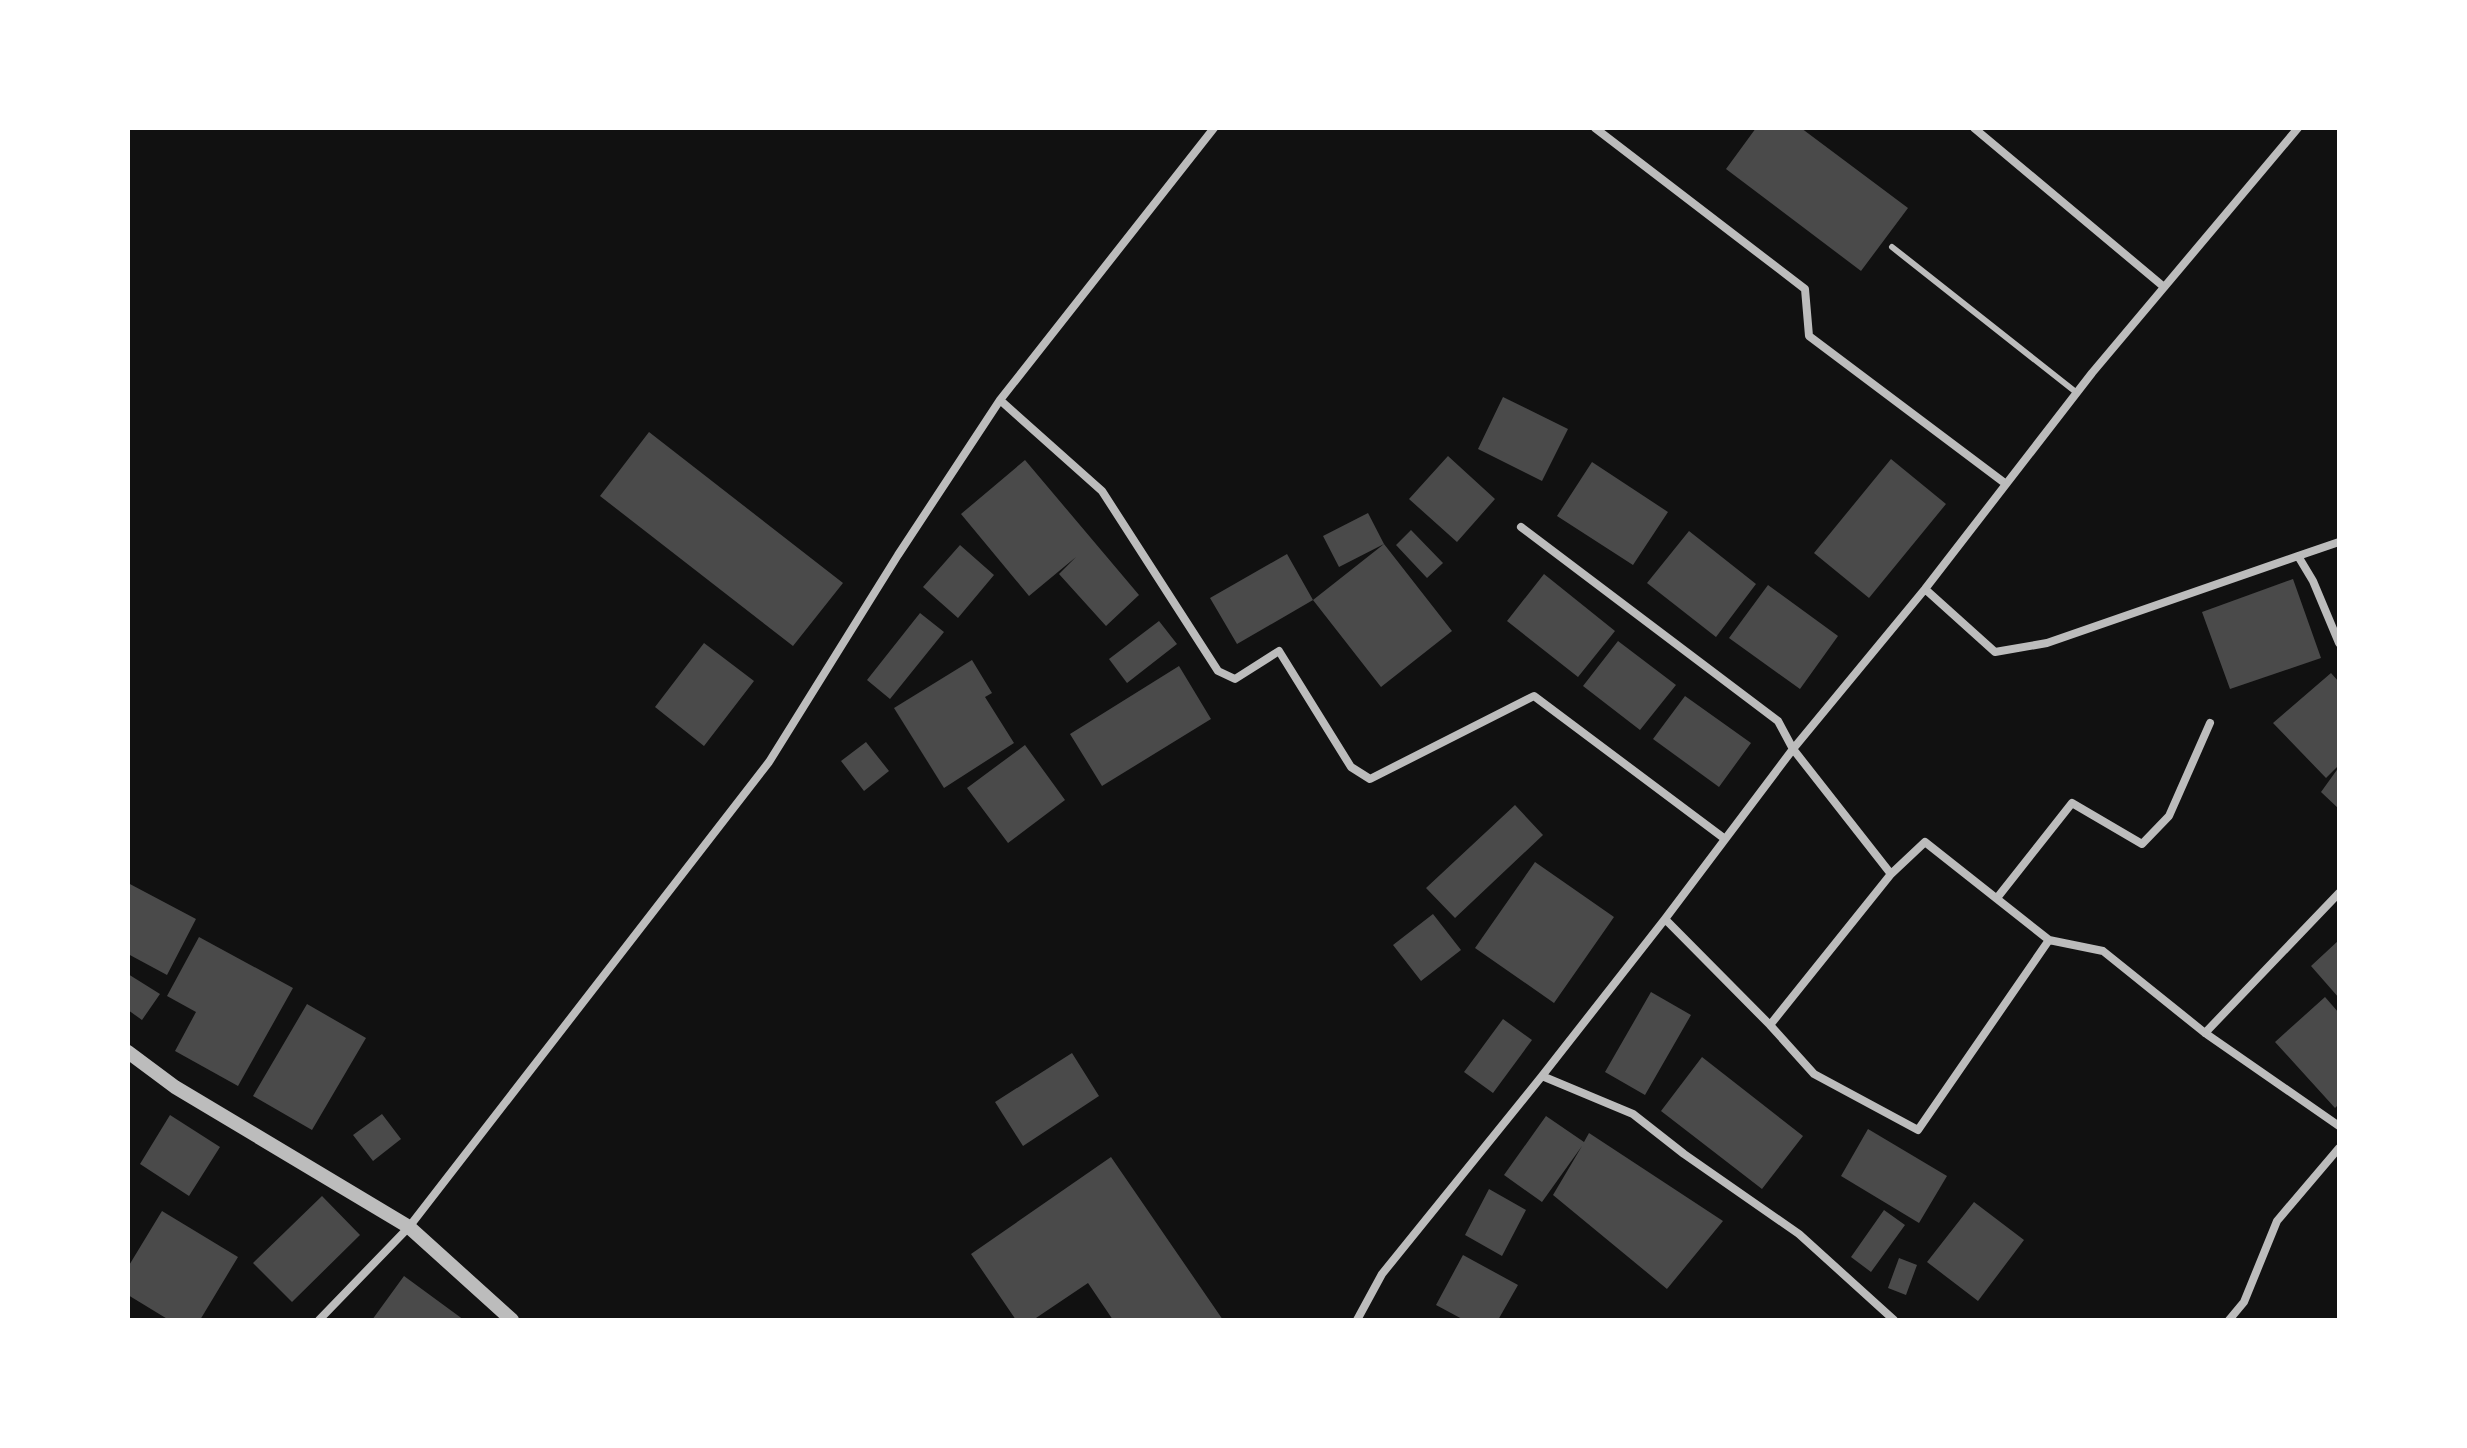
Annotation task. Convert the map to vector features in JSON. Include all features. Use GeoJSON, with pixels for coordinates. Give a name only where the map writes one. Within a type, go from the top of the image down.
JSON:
{"type":"FeatureCollection","features":[{"type":"Feature","properties":{"kind":"street"},"geometry":{"type":"LineString","coordinates":[[319,1320],[409,1227],[769,762],[898,555],[1000,400],[1214,128]]}},
{"type":"Feature","properties":{"kind":"street"},"geometry":{"type":"LineString","coordinates":[[1595,128],[1805,289],[1809,336],[2006,484]]}},
{"type":"Feature","properties":{"kind":"street"},"geometry":{"type":"LineString","coordinates":[[1974,128],[2164,287]]}},
{"type":"Feature","properties":{"kind":"street"},"geometry":{"type":"LineString","coordinates":[[1357,1320],[1382,1274],[1665,919],[1793,749],[1925,589],[2077,393],[2298,128]]}},
{"type":"Feature","properties":{"kind":"street"},"geometry":{"type":"LineString","coordinates":[[1000,400],[1102,491],[1218,671],[1235,679],[1279,651],[1351,767],[1370,779],[1534,696],[1725,839]]}},
{"type":"Feature","properties":{"kind":"street"},"geometry":{"type":"LineString","coordinates":[[1521,527],[1778,721],[1793,749],[1891,874]]}},
{"type":"Feature","properties":{"kind":"street"},"geometry":{"type":"LineString","coordinates":[[1925,589],[1995,652],[2047,643],[2339,542]]}},
{"type":"Feature","properties":{"kind":"street"},"geometry":{"type":"LineString","coordinates":[[2298,556],[2313,581],[2339,643]]}},
{"type":"Feature","properties":{"kind":"street"},"geometry":{"type":"LineString","coordinates":[[1997,898],[2072,803],[2142,844],[2169,816],[2210,723]]}},
{"type":"Feature","properties":{"kind":"street"},"geometry":{"type":"LineString","coordinates":[[1770,1025],[1891,874],[1925,842],[2049,940],[2103,951],[2205,1033],[2339,1126]]}},
{"type":"Feature","properties":{"kind":"street"},"geometry":{"type":"LineString","coordinates":[[2205,1033],[2339,893]]}},
{"type":"Feature","properties":{"kind":"street"},"geometry":{"type":"LineString","coordinates":[[1665,919],[1814,1074],[1918,1130],[2049,940]]}},
{"type":"Feature","properties":{"kind":"street"},"geometry":{"type":"LineString","coordinates":[[128,1052],[175,1087],[409,1227],[512,1320]]}},
{"type":"Feature","properties":{"kind":"street"},"geometry":{"type":"LineString","coordinates":[[1542,1076],[1633,1114],[1684,1154],[1799,1234],[1894,1320]]}},
{"type":"Feature","properties":{"kind":"street"},"geometry":{"type":"LineString","coordinates":[[2229,1320],[2244,1302],[2277,1221],[2339,1148]]}},
{"type":"Feature","properties":{"kind":"lane"},"geometry":{"type":"LineString","coordinates":[[1892,247],[2077,393]]}},
{"type":"Feature","properties":{"kind":"building"},"geometry":{"type":"Polygon","coordinates":[[[1756,128],[1801,128],[1908,208],[1861,271],[1726,169],[1756,128]]]}},
{"type":"Feature","properties":{"kind":"building"},"geometry":{"type":"Polygon","coordinates":[[[1503,397],[1568,429],[1542,481],[1478,449],[1503,397]]]}},
{"type":"Feature","properties":{"kind":"building"},"geometry":{"type":"Polygon","coordinates":[[[649,432],[843,583],[793,646],[600,496],[649,432]]]}},
{"type":"Feature","properties":{"kind":"building"},"geometry":{"type":"Polygon","coordinates":[[[1448,456],[1495,499],[1457,542],[1409,499],[1448,456]]]}},
{"type":"Feature","properties":{"kind":"building"},"geometry":{"type":"Polygon","coordinates":[[[1891,459],[1946,504],[1869,598],[1814,553],[1891,459]]]}},
{"type":"Feature","properties":{"kind":"building"},"geometry":{"type":"Polygon","coordinates":[[[1025,460],[1139,595],[1106,626],[1059,574],[1076,557],[1029,596],[961,514],[1025,460]]]}},
{"type":"Feature","properties":{"kind":"building"},"geometry":{"type":"Polygon","coordinates":[[[1592,462],[1668,512],[1633,565],[1557,516],[1592,462]]]}},
{"type":"Feature","properties":{"kind":"building"},"geometry":{"type":"Polygon","coordinates":[[[1368,513],[1384,544],[1339,567],[1323,536],[1368,513]]]}},
{"type":"Feature","properties":{"kind":"building"},"geometry":{"type":"Polygon","coordinates":[[[1411,530],[1443,563],[1427,578],[1396,545],[1411,530]]]}},
{"type":"Feature","properties":{"kind":"building"},"geometry":{"type":"Polygon","coordinates":[[[1689,531],[1756,584],[1716,637],[1647,583],[1689,531]]]}},
{"type":"Feature","properties":{"kind":"building"},"geometry":{"type":"Polygon","coordinates":[[[1384,544],[1452,631],[1381,687],[1313,600],[1384,544]]]}},
{"type":"Feature","properties":{"kind":"building"},"geometry":{"type":"Polygon","coordinates":[[[960,545],[994,575],[958,618],[923,587],[960,545]]]}},
{"type":"Feature","properties":{"kind":"building"},"geometry":{"type":"Polygon","coordinates":[[[1287,554],[1313,600],[1237,644],[1210,598],[1287,554]]]}},
{"type":"Feature","properties":{"kind":"building"},"geometry":{"type":"Polygon","coordinates":[[[1544,574],[1615,631],[1578,677],[1507,621],[1544,574]]]}},
{"type":"Feature","properties":{"kind":"building"},"geometry":{"type":"Polygon","coordinates":[[[2293,579],[2321,658],[2230,689],[2202,612],[2293,579]]]}},
{"type":"Feature","properties":{"kind":"building"},"geometry":{"type":"Polygon","coordinates":[[[1768,585],[1838,636],[1800,689],[1729,638],[1768,585]]]}},
{"type":"Feature","properties":{"kind":"building"},"geometry":{"type":"Polygon","coordinates":[[[920,613],[944,632],[890,699],[867,680],[920,613]]]}},
{"type":"Feature","properties":{"kind":"building"},"geometry":{"type":"Polygon","coordinates":[[[1159,621],[1177,644],[1127,683],[1109,659],[1159,621]]]}},
{"type":"Feature","properties":{"kind":"building"},"geometry":{"type":"Polygon","coordinates":[[[1618,641],[1676,685],[1640,730],[1583,686],[1618,641]]]}},
{"type":"Feature","properties":{"kind":"building"},"geometry":{"type":"Polygon","coordinates":[[[704,643],[754,681],[704,746],[655,707],[704,643]]]}},
{"type":"Feature","properties":{"kind":"building"},"geometry":{"type":"Polygon","coordinates":[[[972,660],[992,693],[985,697],[1014,743],[944,788],[894,708],[972,660]]]}},
{"type":"Feature","properties":{"kind":"building"},"geometry":{"type":"Polygon","coordinates":[[[1179,666],[1211,719],[1102,786],[1070,734],[1179,666]]]}},
{"type":"Feature","properties":{"kind":"building"},"geometry":{"type":"Polygon","coordinates":[[[2331,673],[2339,682],[2339,765],[2326,778],[2273,723],[2331,673]]]}},
{"type":"Feature","properties":{"kind":"building"},"geometry":{"type":"Polygon","coordinates":[[[1685,696],[1751,743],[1719,787],[1653,739],[1685,696]]]}},
{"type":"Feature","properties":{"kind":"building"},"geometry":{"type":"Polygon","coordinates":[[[866,742],[889,771],[864,791],[841,761],[866,742]]]}},
{"type":"Feature","properties":{"kind":"building"},"geometry":{"type":"Polygon","coordinates":[[[1025,745],[1065,800],[1008,843],[967,788],[1025,745]]]}},
{"type":"Feature","properties":{"kind":"building"},"geometry":{"type":"Polygon","coordinates":[[[2339,767],[2339,809],[2321,792],[2339,767]]]}},
{"type":"Feature","properties":{"kind":"building"},"geometry":{"type":"Polygon","coordinates":[[[1515,805],[1543,835],[1455,918],[1426,888],[1515,805]]]}},
{"type":"Feature","properties":{"kind":"building"},"geometry":{"type":"Polygon","coordinates":[[[1535,862],[1614,917],[1554,1003],[1475,948],[1535,862]]]}},
{"type":"Feature","properties":{"kind":"building"},"geometry":{"type":"Polygon","coordinates":[[[128,883],[196,919],[167,975],[128,954],[128,883]]]}},
{"type":"Feature","properties":{"kind":"building"},"geometry":{"type":"Polygon","coordinates":[[[1433,914],[1461,950],[1421,981],[1393,945],[1433,914]]]}},
{"type":"Feature","properties":{"kind":"building"},"geometry":{"type":"Polygon","coordinates":[[[199,937],[293,988],[238,1086],[175,1051],[196,1012],[167,996],[199,937]]]}},
{"type":"Feature","properties":{"kind":"building"},"geometry":{"type":"Polygon","coordinates":[[[2339,940],[2339,998],[2311,966],[2339,940]]]}},
{"type":"Feature","properties":{"kind":"building"},"geometry":{"type":"Polygon","coordinates":[[[128,974],[160,994],[142,1020],[128,1010],[128,974]]]}},
{"type":"Feature","properties":{"kind":"building"},"geometry":{"type":"Polygon","coordinates":[[[1651,992],[1691,1015],[1645,1095],[1605,1072],[1651,992]]]}},
{"type":"Feature","properties":{"kind":"building"},"geometry":{"type":"Polygon","coordinates":[[[2325,997],[2339,1013],[2339,1104],[2335,1108],[2275,1042],[2325,997]]]}},
{"type":"Feature","properties":{"kind":"building"},"geometry":{"type":"Polygon","coordinates":[[[307,1004],[366,1038],[312,1130],[253,1096],[307,1004]]]}},
{"type":"Feature","properties":{"kind":"building"},"geometry":{"type":"Polygon","coordinates":[[[1503,1019],[1532,1040],[1493,1093],[1464,1072],[1503,1019]]]}},
{"type":"Feature","properties":{"kind":"building"},"geometry":{"type":"Polygon","coordinates":[[[1072,1053],[1099,1096],[1023,1146],[995,1102],[1072,1053]]]}},
{"type":"Feature","properties":{"kind":"building"},"geometry":{"type":"Polygon","coordinates":[[[1702,1057],[1803,1136],[1762,1189],[1661,1111],[1702,1057]]]}},
{"type":"Feature","properties":{"kind":"building"},"geometry":{"type":"Polygon","coordinates":[[[382,1114],[401,1139],[373,1161],[353,1135],[382,1114]]]}},
{"type":"Feature","properties":{"kind":"building"},"geometry":{"type":"Polygon","coordinates":[[[170,1115],[220,1147],[189,1196],[140,1164],[170,1115]]]}},
{"type":"Feature","properties":{"kind":"building"},"geometry":{"type":"Polygon","coordinates":[[[1546,1116],[1584,1142],[1589,1133],[1723,1221],[1667,1289],[1553,1195],[1582,1146],[1542,1202],[1504,1175],[1546,1116]]]}},
{"type":"Feature","properties":{"kind":"building"},"geometry":{"type":"Polygon","coordinates":[[[1868,1129],[1947,1176],[1919,1223],[1841,1176],[1868,1129]]]}},
{"type":"Feature","properties":{"kind":"building"},"geometry":{"type":"Polygon","coordinates":[[[1111,1157],[1223,1320],[1113,1320],[1088,1283],[1033,1320],[1016,1320],[971,1254],[1111,1157]]]}},
{"type":"Feature","properties":{"kind":"building"},"geometry":{"type":"Polygon","coordinates":[[[1489,1189],[1526,1210],[1502,1256],[1465,1235],[1489,1189]]]}},
{"type":"Feature","properties":{"kind":"building"},"geometry":{"type":"Polygon","coordinates":[[[322,1196],[360,1235],[292,1302],[253,1263],[322,1196]]]}},
{"type":"Feature","properties":{"kind":"building"},"geometry":{"type":"Polygon","coordinates":[[[1974,1202],[2024,1240],[1978,1301],[1927,1262],[1974,1202]]]}},
{"type":"Feature","properties":{"kind":"building"},"geometry":{"type":"Polygon","coordinates":[[[1884,1210],[1905,1225],[1871,1272],[1851,1257],[1884,1210]]]}},
{"type":"Feature","properties":{"kind":"building"},"geometry":{"type":"Polygon","coordinates":[[[162,1211],[238,1257],[200,1320],[169,1320],[128,1295],[128,1267],[162,1211]]]}},
{"type":"Feature","properties":{"kind":"building"},"geometry":{"type":"Polygon","coordinates":[[[1463,1255],[1518,1285],[1498,1320],[1464,1320],[1436,1305],[1463,1255]]]}},
{"type":"Feature","properties":{"kind":"building"},"geometry":{"type":"Polygon","coordinates":[[[1899,1258],[1917,1265],[1906,1295],[1888,1288],[1899,1258]]]}},
{"type":"Feature","properties":{"kind":"building"},"geometry":{"type":"Polygon","coordinates":[[[404,1276],[464,1320],[372,1320],[404,1276]]]}}]}
